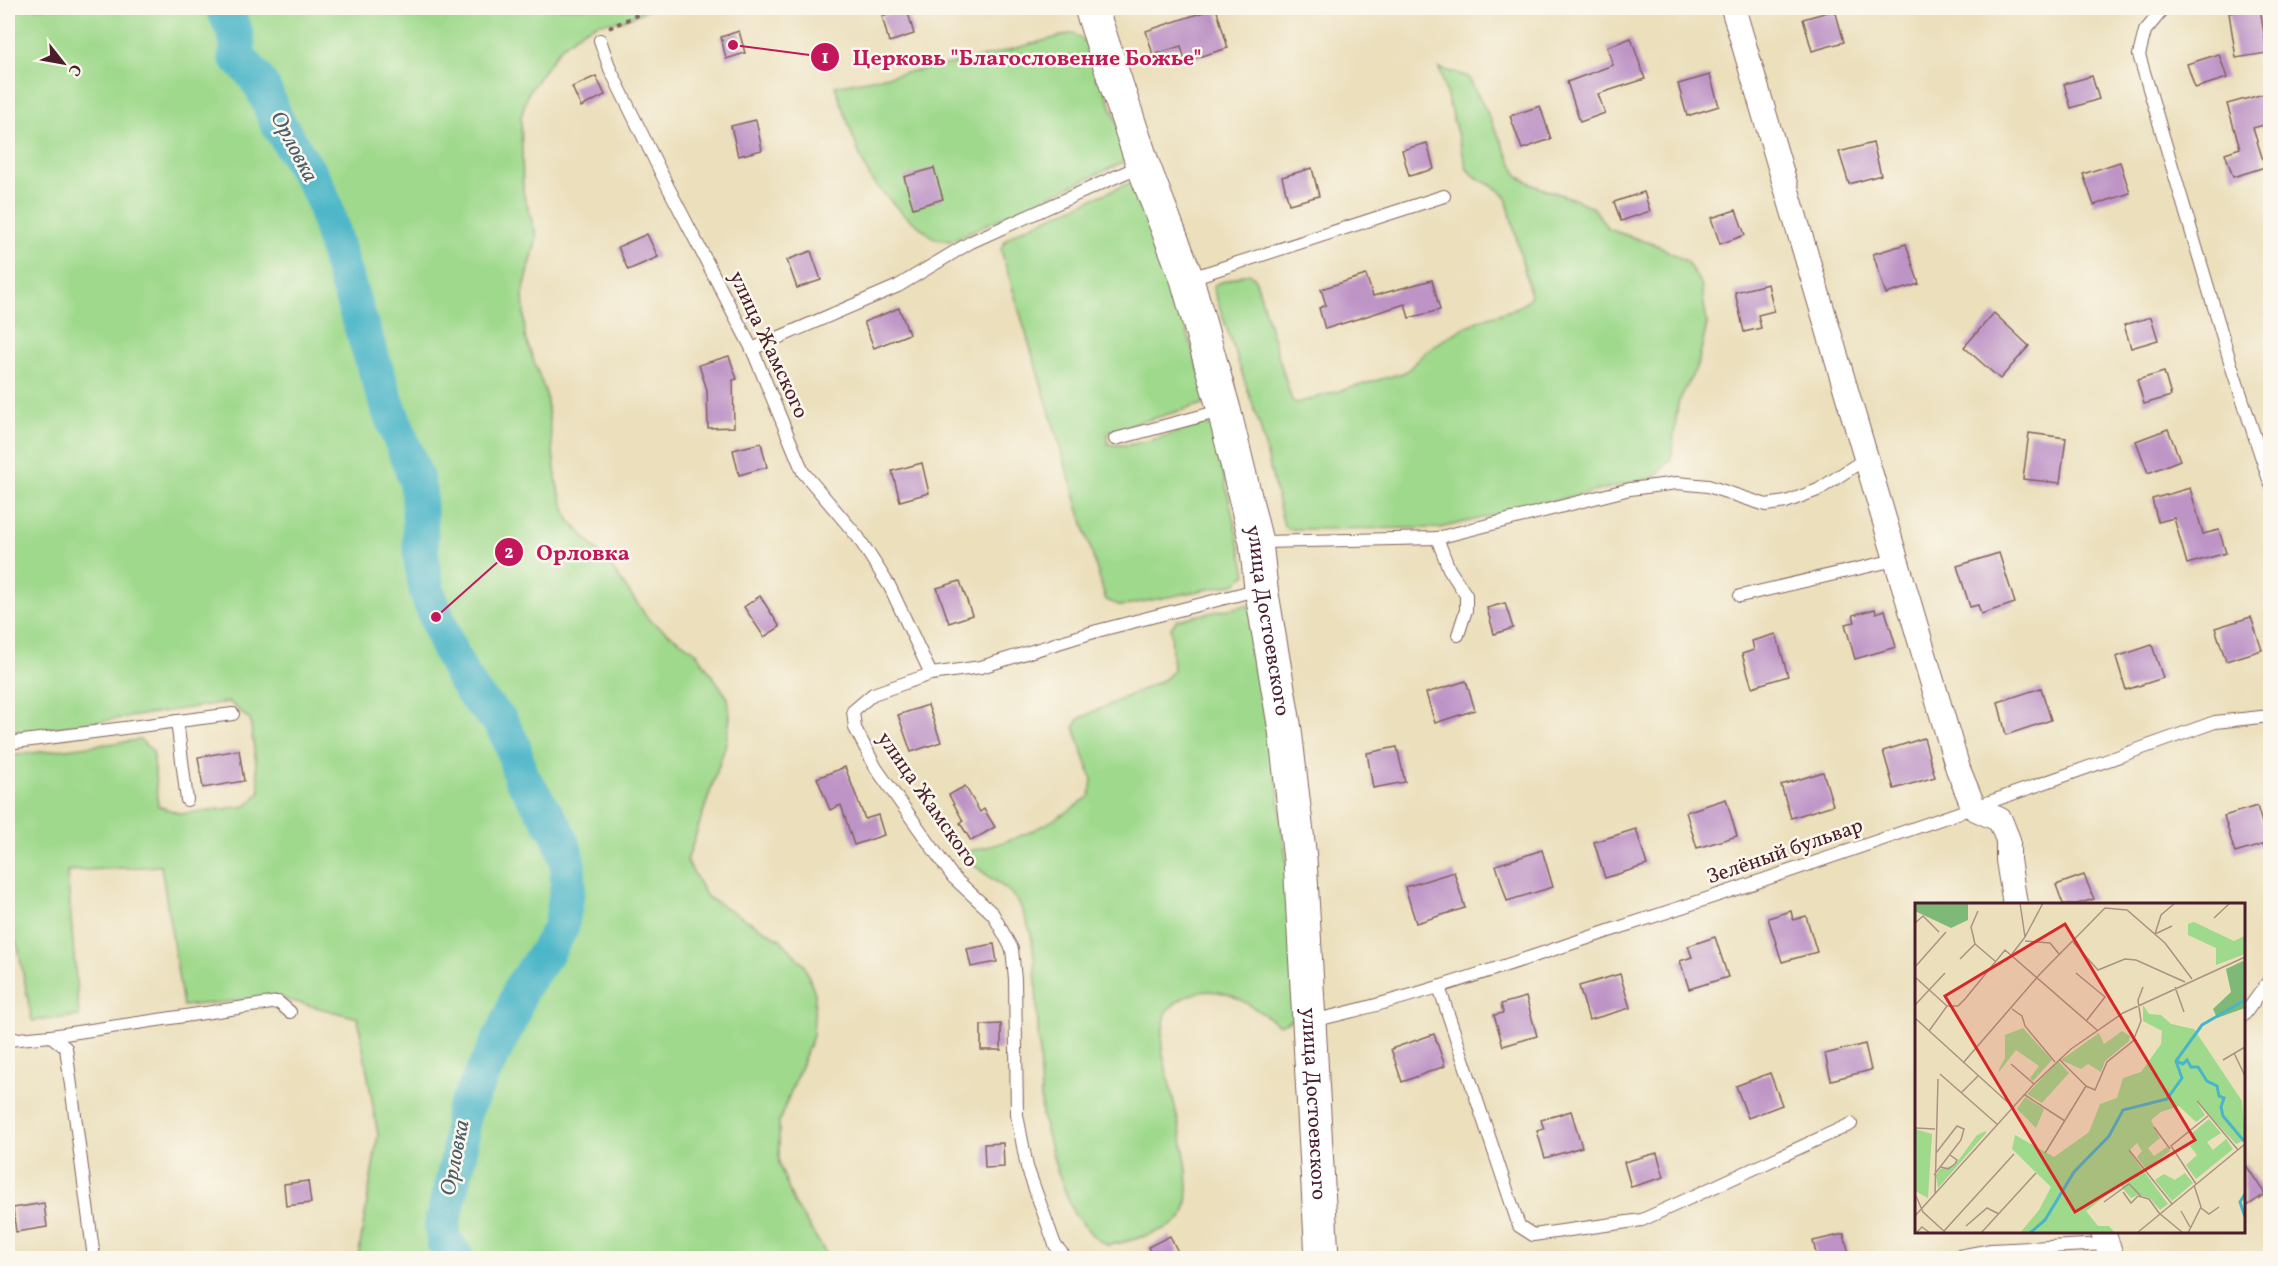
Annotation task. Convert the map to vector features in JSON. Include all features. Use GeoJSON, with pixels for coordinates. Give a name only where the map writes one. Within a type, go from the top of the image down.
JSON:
{"type":"FeatureCollection","features":[{"type":"Feature","properties":{"kind":"main road","name":"улица Достоевского"},"geometry":{"type":"LineString","coordinates":[[1098,9],[1143,165],[1187,279],[1224,410],[1256,542],[1261,588],[1287,741],[1300,859],[1322,1258]]}},
{"type":"Feature","properties":{"kind":"street"},"geometry":{"type":"LineString","coordinates":[[1733,8],[1958,769],[1974,808],[2000,820],[2008,840],[2008,860],[2015,903]]}},
{"type":"Feature","properties":{"kind":"lane"},"geometry":{"type":"LineString","coordinates":[[2164,8],[2145,31],[2139,55],[2232,368],[2271,483]]}},
{"type":"Feature","properties":{"kind":"lane","name":"улица Жамского"},"geometry":{"type":"LineString","coordinates":[[600,40],[610,69],[668,187],[752,349],[803,472],[858,537],[890,587],[931,674],[873,694],[853,711],[855,728],[876,768],[953,877],[993,914],[1012,949],[1015,979],[1017,1115],[1027,1167],[1055,1245],[1065,1258]]}},
{"type":"Feature","properties":{"kind":"lane"},"geometry":{"type":"LineString","coordinates":[[752,349],[898,286],[970,242],[1143,165]]}},
{"type":"Feature","properties":{"kind":"lane"},"geometry":{"type":"LineString","coordinates":[[1187,279],[1444,196]]}},
{"type":"Feature","properties":{"kind":"lane"},"geometry":{"type":"LineString","coordinates":[[1115,440],[1224,410]]}},
{"type":"Feature","properties":{"kind":"lane"},"geometry":{"type":"LineString","coordinates":[[1256,542],[1437,538],[1630,489],[1677,483],[1708,486],[1766,506],[1786,502],[1818,490],[1865,459]]}},
{"type":"Feature","properties":{"kind":"lane"},"geometry":{"type":"LineString","coordinates":[[1437,538],[1449,569],[1466,595],[1466,610],[1458,635]]}},
{"type":"Feature","properties":{"kind":"lane"},"geometry":{"type":"LineString","coordinates":[[1740,596],[1895,560]]}},
{"type":"Feature","properties":{"kind":"lane"},"geometry":{"type":"LineString","coordinates":[[931,674],[981,667],[1097,631],[1261,588]]}},
{"type":"Feature","properties":{"kind":"lane"},"geometry":{"type":"LineString","coordinates":[[8,743],[233,714]]}},
{"type":"Feature","properties":{"kind":"lane","name":"Зелёный бульвар"},"geometry":{"type":"LineString","coordinates":[[1310,1022],[1439,987],[1747,887],[2215,722],[2271,716]]}},
{"type":"Feature","properties":{"kind":"lane"},"geometry":{"type":"LineString","coordinates":[[177,721],[187,800]]}},
{"type":"Feature","properties":{"kind":"lane"},"geometry":{"type":"LineString","coordinates":[[2245,1014],[2271,980]]}},
{"type":"Feature","properties":{"kind":"lane"},"geometry":{"type":"LineString","coordinates":[[1439,987],[1519,1226],[1533,1235],[1642,1220],[1851,1124]]}},
{"type":"Feature","properties":{"kind":"lane"},"geometry":{"type":"LineString","coordinates":[[8,1040],[51,1036],[278,1002],[290,1012]]}},
{"type":"Feature","properties":{"kind":"lane"},"geometry":{"type":"LineString","coordinates":[[51,1036],[66,1048],[94,1258]]}},
{"type":"Feature","properties":{"kind":"lane"},"geometry":{"type":"LineString","coordinates":[[1949,1258],[1991,1250],[2107,1245]]}},
{"type":"Feature","properties":{"kind":"path"},"geometry":{"type":"LineString","coordinates":[[600,40],[606,29],[652,8]]}},
{"type":"Feature","properties":{"kind":"green space"},"geometry":{"type":"Polygon","coordinates":[[[8,8],[652,8],[621,21],[599,23],[584,30],[560,48],[528,93],[521,117],[523,192],[537,237],[523,293],[525,337],[546,394],[557,485],[569,520],[609,564],[649,620],[696,652],[728,698],[730,717],[725,747],[687,861],[707,897],[780,939],[804,965],[815,993],[813,1036],[779,1121],[779,1164],[794,1203],[829,1258],[358,1258],[378,1135],[358,1018],[277,997],[183,1006],[161,866],[67,871],[79,1016],[32,1021],[18,947],[8,923],[8,756],[140,740],[153,751],[158,806],[181,814],[247,806],[260,792],[250,720],[229,702],[8,735],[8,8]]]}},
{"type":"Feature","properties":{"kind":"green space"},"geometry":{"type":"Polygon","coordinates":[[[1073,33],[1088,44],[1128,152],[1122,163],[950,241],[934,238],[902,213],[872,181],[861,159],[835,86],[967,61],[1073,33]]]}},
{"type":"Feature","properties":{"kind":"green space"},"geometry":{"type":"Polygon","coordinates":[[[1439,68],[1468,77],[1518,176],[1535,186],[1594,208],[1608,229],[1659,246],[1686,261],[1701,284],[1707,324],[1698,364],[1678,403],[1671,459],[1655,477],[1440,528],[1288,529],[1284,526],[1260,426],[1213,288],[1216,284],[1249,273],[1255,278],[1292,401],[1297,403],[1403,373],[1424,353],[1451,335],[1483,319],[1520,306],[1531,296],[1506,197],[1467,169],[1439,68]]]}},
{"type":"Feature","properties":{"kind":"green space"},"geometry":{"type":"Polygon","coordinates":[[[1134,181],[1142,185],[1208,400],[1203,404],[1110,431],[1107,437],[1108,444],[1142,442],[1202,425],[1210,425],[1213,429],[1246,574],[1235,584],[1121,606],[1106,600],[1001,250],[1006,240],[1023,229],[1134,181]]]}},
{"type":"Feature","properties":{"kind":"green space"},"geometry":{"type":"Polygon","coordinates":[[[1247,605],[1258,621],[1289,882],[1297,1017],[1280,1025],[1235,997],[1211,991],[1198,992],[1185,997],[1166,1011],[1162,1044],[1186,1163],[1188,1186],[1186,1206],[1180,1219],[1166,1228],[1107,1245],[1095,1238],[1074,1214],[1056,1167],[1042,1116],[1035,963],[1031,933],[1020,905],[1010,892],[968,861],[965,856],[969,851],[1033,831],[1090,796],[1092,779],[1074,727],[1080,718],[1165,679],[1173,671],[1171,628],[1177,620],[1247,605]]]}},
{"type":"Feature","properties":{"kind":"building"},"geometry":{"type":"Polygon","coordinates":[[[1216,8],[1228,48],[1185,61],[1181,46],[1153,55],[1146,31],[1216,8]]]}},
{"type":"Feature","properties":{"kind":"building"},"geometry":{"type":"Polygon","coordinates":[[[2260,8],[2267,53],[2236,58],[2229,13],[2260,8]]]}},
{"type":"Feature","properties":{"kind":"building"},"geometry":{"type":"Polygon","coordinates":[[[907,9],[914,34],[889,42],[882,16],[907,9]]]}},
{"type":"Feature","properties":{"kind":"building"},"geometry":{"type":"Polygon","coordinates":[[[1835,10],[1844,42],[1812,51],[1803,19],[1835,10]]]}},
{"type":"Feature","properties":{"kind":"building"},"geometry":{"type":"Polygon","coordinates":[[[739,31],[745,53],[726,59],[721,37],[739,31]]]}},
{"type":"Feature","properties":{"kind":"building"},"geometry":{"type":"Polygon","coordinates":[[[1631,38],[1645,79],[1598,94],[1605,113],[1580,122],[1567,82],[1613,65],[1607,47],[1631,38]]]}},
{"type":"Feature","properties":{"kind":"building"},"geometry":{"type":"Polygon","coordinates":[[[2219,54],[2227,78],[2195,88],[2187,64],[2219,54]]]}},
{"type":"Feature","properties":{"kind":"building"},"geometry":{"type":"Polygon","coordinates":[[[1710,75],[1719,106],[1687,116],[1678,84],[1710,75]]]}},
{"type":"Feature","properties":{"kind":"building"},"geometry":{"type":"Polygon","coordinates":[[[596,76],[605,95],[581,107],[572,87],[596,76]]]}},
{"type":"Feature","properties":{"kind":"building"},"geometry":{"type":"Polygon","coordinates":[[[2092,76],[2099,99],[2071,108],[2064,84],[2092,76]]]}},
{"type":"Feature","properties":{"kind":"building"},"geometry":{"type":"Polygon","coordinates":[[[2271,92],[2271,123],[2253,128],[2265,167],[2233,177],[2225,153],[2240,148],[2227,104],[2271,92]]]}},
{"type":"Feature","properties":{"kind":"building"},"geometry":{"type":"Polygon","coordinates":[[[1540,106],[1551,139],[1522,149],[1510,116],[1540,106]]]}},
{"type":"Feature","properties":{"kind":"building"},"geometry":{"type":"Polygon","coordinates":[[[756,120],[762,150],[738,156],[731,126],[756,120]]]}},
{"type":"Feature","properties":{"kind":"building"},"geometry":{"type":"Polygon","coordinates":[[[1427,143],[1434,169],[1409,176],[1402,150],[1427,143]]]}},
{"type":"Feature","properties":{"kind":"building"},"geometry":{"type":"Polygon","coordinates":[[[1873,143],[1881,175],[1849,184],[1839,152],[1873,143]]]}},
{"type":"Feature","properties":{"kind":"building"},"geometry":{"type":"Polygon","coordinates":[[[2120,162],[2130,193],[2094,205],[2083,174],[2120,162]]]}},
{"type":"Feature","properties":{"kind":"building"},"geometry":{"type":"Polygon","coordinates":[[[934,168],[943,199],[913,208],[904,177],[934,168]]]}},
{"type":"Feature","properties":{"kind":"building"},"geometry":{"type":"Polygon","coordinates":[[[1312,168],[1319,196],[1289,204],[1282,177],[1312,168]]]}},
{"type":"Feature","properties":{"kind":"building"},"geometry":{"type":"Polygon","coordinates":[[[1644,192],[1650,211],[1621,221],[1614,202],[1644,192]]]}},
{"type":"Feature","properties":{"kind":"building"},"geometry":{"type":"Polygon","coordinates":[[[1736,210],[1745,235],[1720,244],[1711,218],[1736,210]]]}},
{"type":"Feature","properties":{"kind":"building"},"geometry":{"type":"Polygon","coordinates":[[[647,234],[658,257],[628,270],[618,247],[647,234]]]}},
{"type":"Feature","properties":{"kind":"building"},"geometry":{"type":"Polygon","coordinates":[[[1906,244],[1919,284],[1886,294],[1873,254],[1906,244]]]}},
{"type":"Feature","properties":{"kind":"building"},"geometry":{"type":"Polygon","coordinates":[[[811,251],[821,280],[797,288],[787,260],[811,251]]]}},
{"type":"Feature","properties":{"kind":"building"},"geometry":{"type":"Polygon","coordinates":[[[1366,275],[1373,296],[1432,280],[1440,310],[1409,318],[1405,304],[1325,329],[1319,308],[1326,305],[1321,289],[1366,275]]]}},
{"type":"Feature","properties":{"kind":"building"},"geometry":{"type":"Polygon","coordinates":[[[1768,284],[1774,311],[1758,315],[1761,328],[1744,332],[1735,292],[1768,284]]]}},
{"type":"Feature","properties":{"kind":"building"},"geometry":{"type":"Polygon","coordinates":[[[899,308],[909,334],[874,348],[864,322],[899,308]]]}},
{"type":"Feature","properties":{"kind":"building"},"geometry":{"type":"Polygon","coordinates":[[[1994,313],[2029,346],[2000,379],[1964,347],[1994,313]]]}},
{"type":"Feature","properties":{"kind":"building"},"geometry":{"type":"Polygon","coordinates":[[[2151,317],[2158,340],[2131,348],[2124,325],[2151,317]]]}},
{"type":"Feature","properties":{"kind":"building"},"geometry":{"type":"Polygon","coordinates":[[[729,356],[737,379],[733,380],[734,427],[708,428],[707,390],[699,365],[729,356]]]}},
{"type":"Feature","properties":{"kind":"building"},"geometry":{"type":"Polygon","coordinates":[[[2164,372],[2171,396],[2144,404],[2137,380],[2164,372]]]}},
{"type":"Feature","properties":{"kind":"building"},"geometry":{"type":"Polygon","coordinates":[[[2168,429],[2180,460],[2148,473],[2136,441],[2168,429]]]}},
{"type":"Feature","properties":{"kind":"building"},"geometry":{"type":"Polygon","coordinates":[[[2029,433],[2066,438],[2060,483],[2023,479],[2029,433]]]}},
{"type":"Feature","properties":{"kind":"building"},"geometry":{"type":"Polygon","coordinates":[[[761,443],[767,467],[739,475],[733,450],[761,443]]]}},
{"type":"Feature","properties":{"kind":"building"},"geometry":{"type":"Polygon","coordinates":[[[922,463],[929,493],[900,501],[892,471],[922,463]]]}},
{"type":"Feature","properties":{"kind":"building"},"geometry":{"type":"Polygon","coordinates":[[[2190,488],[2203,534],[2219,530],[2226,553],[2187,564],[2174,518],[2158,522],[2152,499],[2190,488]]]}},
{"type":"Feature","properties":{"kind":"building"},"geometry":{"type":"Polygon","coordinates":[[[1999,553],[2015,603],[1981,614],[1978,605],[1970,607],[1957,566],[1999,553]]]}},
{"type":"Feature","properties":{"kind":"building"},"geometry":{"type":"Polygon","coordinates":[[[960,581],[972,615],[949,623],[937,588],[960,581]]]}},
{"type":"Feature","properties":{"kind":"building"},"geometry":{"type":"Polygon","coordinates":[[[760,596],[780,627],[764,637],[744,607],[760,596]]]}},
{"type":"Feature","properties":{"kind":"building"},"geometry":{"type":"Polygon","coordinates":[[[1505,603],[1513,628],[1494,634],[1487,608],[1505,603]]]}},
{"type":"Feature","properties":{"kind":"building"},"geometry":{"type":"Polygon","coordinates":[[[1875,609],[1876,613],[1885,610],[1896,647],[1855,659],[1845,624],[1855,622],[1853,615],[1875,609]]]}},
{"type":"Feature","properties":{"kind":"building"},"geometry":{"type":"Polygon","coordinates":[[[2251,617],[2262,650],[2226,661],[2215,628],[2251,617]]]}},
{"type":"Feature","properties":{"kind":"building"},"geometry":{"type":"Polygon","coordinates":[[[1776,634],[1788,676],[1752,687],[1742,654],[1754,650],[1752,641],[1776,634]]]}},
{"type":"Feature","properties":{"kind":"building"},"geometry":{"type":"Polygon","coordinates":[[[2152,645],[2163,678],[2126,690],[2116,657],[2152,645]]]}},
{"type":"Feature","properties":{"kind":"building"},"geometry":{"type":"Polygon","coordinates":[[[1466,681],[1475,710],[1435,723],[1426,693],[1466,681]]]}},
{"type":"Feature","properties":{"kind":"building"},"geometry":{"type":"Polygon","coordinates":[[[2041,688],[2051,720],[2006,735],[1998,702],[2041,688]]]}},
{"type":"Feature","properties":{"kind":"building"},"geometry":{"type":"Polygon","coordinates":[[[928,705],[941,742],[911,752],[898,715],[928,705]]]}},
{"type":"Feature","properties":{"kind":"building"},"geometry":{"type":"Polygon","coordinates":[[[1924,738],[1935,777],[1894,789],[1883,751],[1924,738]]]}},
{"type":"Feature","properties":{"kind":"building"},"geometry":{"type":"Polygon","coordinates":[[[1397,747],[1405,782],[1373,788],[1367,753],[1397,747]]]}},
{"type":"Feature","properties":{"kind":"building"},"geometry":{"type":"Polygon","coordinates":[[[239,750],[244,781],[203,788],[198,757],[239,750]]]}},
{"type":"Feature","properties":{"kind":"building"},"geometry":{"type":"Polygon","coordinates":[[[845,767],[865,819],[878,815],[884,835],[854,845],[841,805],[830,810],[817,778],[845,767]]]}},
{"type":"Feature","properties":{"kind":"building"},"geometry":{"type":"Polygon","coordinates":[[[1823,772],[1833,805],[1791,818],[1781,785],[1823,772]]]}},
{"type":"Feature","properties":{"kind":"building"},"geometry":{"type":"Polygon","coordinates":[[[965,786],[980,812],[984,809],[995,827],[971,841],[960,823],[963,821],[949,795],[965,786]]]}},
{"type":"Feature","properties":{"kind":"building"},"geometry":{"type":"Polygon","coordinates":[[[1726,799],[1737,836],[1697,848],[1686,812],[1726,799]]]}},
{"type":"Feature","properties":{"kind":"building"},"geometry":{"type":"Polygon","coordinates":[[[2257,806],[2268,843],[2235,853],[2224,816],[2257,806]]]}},
{"type":"Feature","properties":{"kind":"building"},"geometry":{"type":"Polygon","coordinates":[[[1636,829],[1647,865],[1605,878],[1594,842],[1636,829]]]}},
{"type":"Feature","properties":{"kind":"building"},"geometry":{"type":"Polygon","coordinates":[[[1542,850],[1553,887],[1507,901],[1496,865],[1542,850]]]}},
{"type":"Feature","properties":{"kind":"building"},"geometry":{"type":"Polygon","coordinates":[[[1454,872],[1465,908],[1416,923],[1405,887],[1454,872]]]}},
{"type":"Feature","properties":{"kind":"building"},"geometry":{"type":"Polygon","coordinates":[[[2084,875],[2094,899],[2080,903],[2063,903],[2056,885],[2084,875]]]}},
{"type":"Feature","properties":{"kind":"building"},"geometry":{"type":"Polygon","coordinates":[[[1791,911],[1793,920],[1806,916],[1817,952],[1782,962],[1768,918],[1791,911]]]}},
{"type":"Feature","properties":{"kind":"building"},"geometry":{"type":"Polygon","coordinates":[[[1715,937],[1728,977],[1689,989],[1680,961],[1692,957],[1688,946],[1715,937]]]}},
{"type":"Feature","properties":{"kind":"building"},"geometry":{"type":"Polygon","coordinates":[[[994,944],[997,962],[971,967],[967,949],[994,944]]]}},
{"type":"Feature","properties":{"kind":"building"},"geometry":{"type":"Polygon","coordinates":[[[1620,974],[1630,1008],[1589,1020],[1579,986],[1620,974]]]}},
{"type":"Feature","properties":{"kind":"building"},"geometry":{"type":"Polygon","coordinates":[[[1526,997],[1537,1036],[1503,1046],[1494,1015],[1503,1013],[1501,1004],[1526,997]]]}},
{"type":"Feature","properties":{"kind":"building"},"geometry":{"type":"Polygon","coordinates":[[[1001,1024],[1001,1050],[981,1050],[981,1025],[1001,1024]]]}},
{"type":"Feature","properties":{"kind":"building"},"geometry":{"type":"Polygon","coordinates":[[[1434,1034],[1445,1066],[1402,1082],[1391,1049],[1434,1034]]]}},
{"type":"Feature","properties":{"kind":"building"},"geometry":{"type":"Polygon","coordinates":[[[1865,1044],[1871,1070],[1831,1080],[1825,1054],[1865,1044]]]}},
{"type":"Feature","properties":{"kind":"building"},"geometry":{"type":"Polygon","coordinates":[[[1770,1073],[1782,1105],[1748,1118],[1736,1086],[1770,1073]]]}},
{"type":"Feature","properties":{"kind":"building"},"geometry":{"type":"Polygon","coordinates":[[[1571,1111],[1582,1147],[1545,1158],[1537,1131],[1544,1129],[1541,1120],[1571,1111]]]}},
{"type":"Feature","properties":{"kind":"building"},"geometry":{"type":"Polygon","coordinates":[[[1003,1143],[1004,1167],[985,1168],[984,1144],[1003,1143]]]}},
{"type":"Feature","properties":{"kind":"building"},"geometry":{"type":"Polygon","coordinates":[[[1657,1153],[1664,1177],[1631,1187],[1624,1162],[1657,1153]]]}},
{"type":"Feature","properties":{"kind":"building"},"geometry":{"type":"Polygon","coordinates":[[[2245,1164],[2265,1194],[2245,1207],[2245,1164]]]}},
{"type":"Feature","properties":{"kind":"building"},"geometry":{"type":"Polygon","coordinates":[[[308,1181],[311,1203],[286,1206],[284,1184],[308,1181]]]}},
{"type":"Feature","properties":{"kind":"building"},"geometry":{"type":"Polygon","coordinates":[[[44,1203],[47,1227],[16,1232],[13,1208],[44,1203]]]}},
{"type":"Feature","properties":{"kind":"building"},"geometry":{"type":"Polygon","coordinates":[[[1844,1234],[1850,1258],[1817,1258],[1813,1241],[1844,1234]]]}},
{"type":"Feature","properties":{"kind":"building"},"geometry":{"type":"Polygon","coordinates":[[[1170,1236],[1181,1258],[1153,1258],[1148,1247],[1170,1236]]]}},
{"type":"Feature","properties":{"kind":"waterway","name":"Орловка"},"geometry":{"type":"LineString","coordinates":[[223,8],[236,37],[236,56],[263,88],[277,122],[316,185],[324,203],[341,264],[387,404],[416,479],[419,494],[421,557],[427,592],[446,643],[475,696],[500,721],[513,746],[520,775],[557,831],[568,866],[568,886],[561,927],[546,953],[520,989],[512,1015],[463,1113],[459,1155],[442,1226],[444,1241],[456,1258]]}},
{"type":"Feature","properties":{"kind":"place","name":"Церковь \"Благословение Божье\""},"geometry":{"type":"Point","coordinates":[733,45]}},
{"type":"Feature","properties":{"kind":"place","name":"Орловка"},"geometry":{"type":"Point","coordinates":[436,617]}}]}
